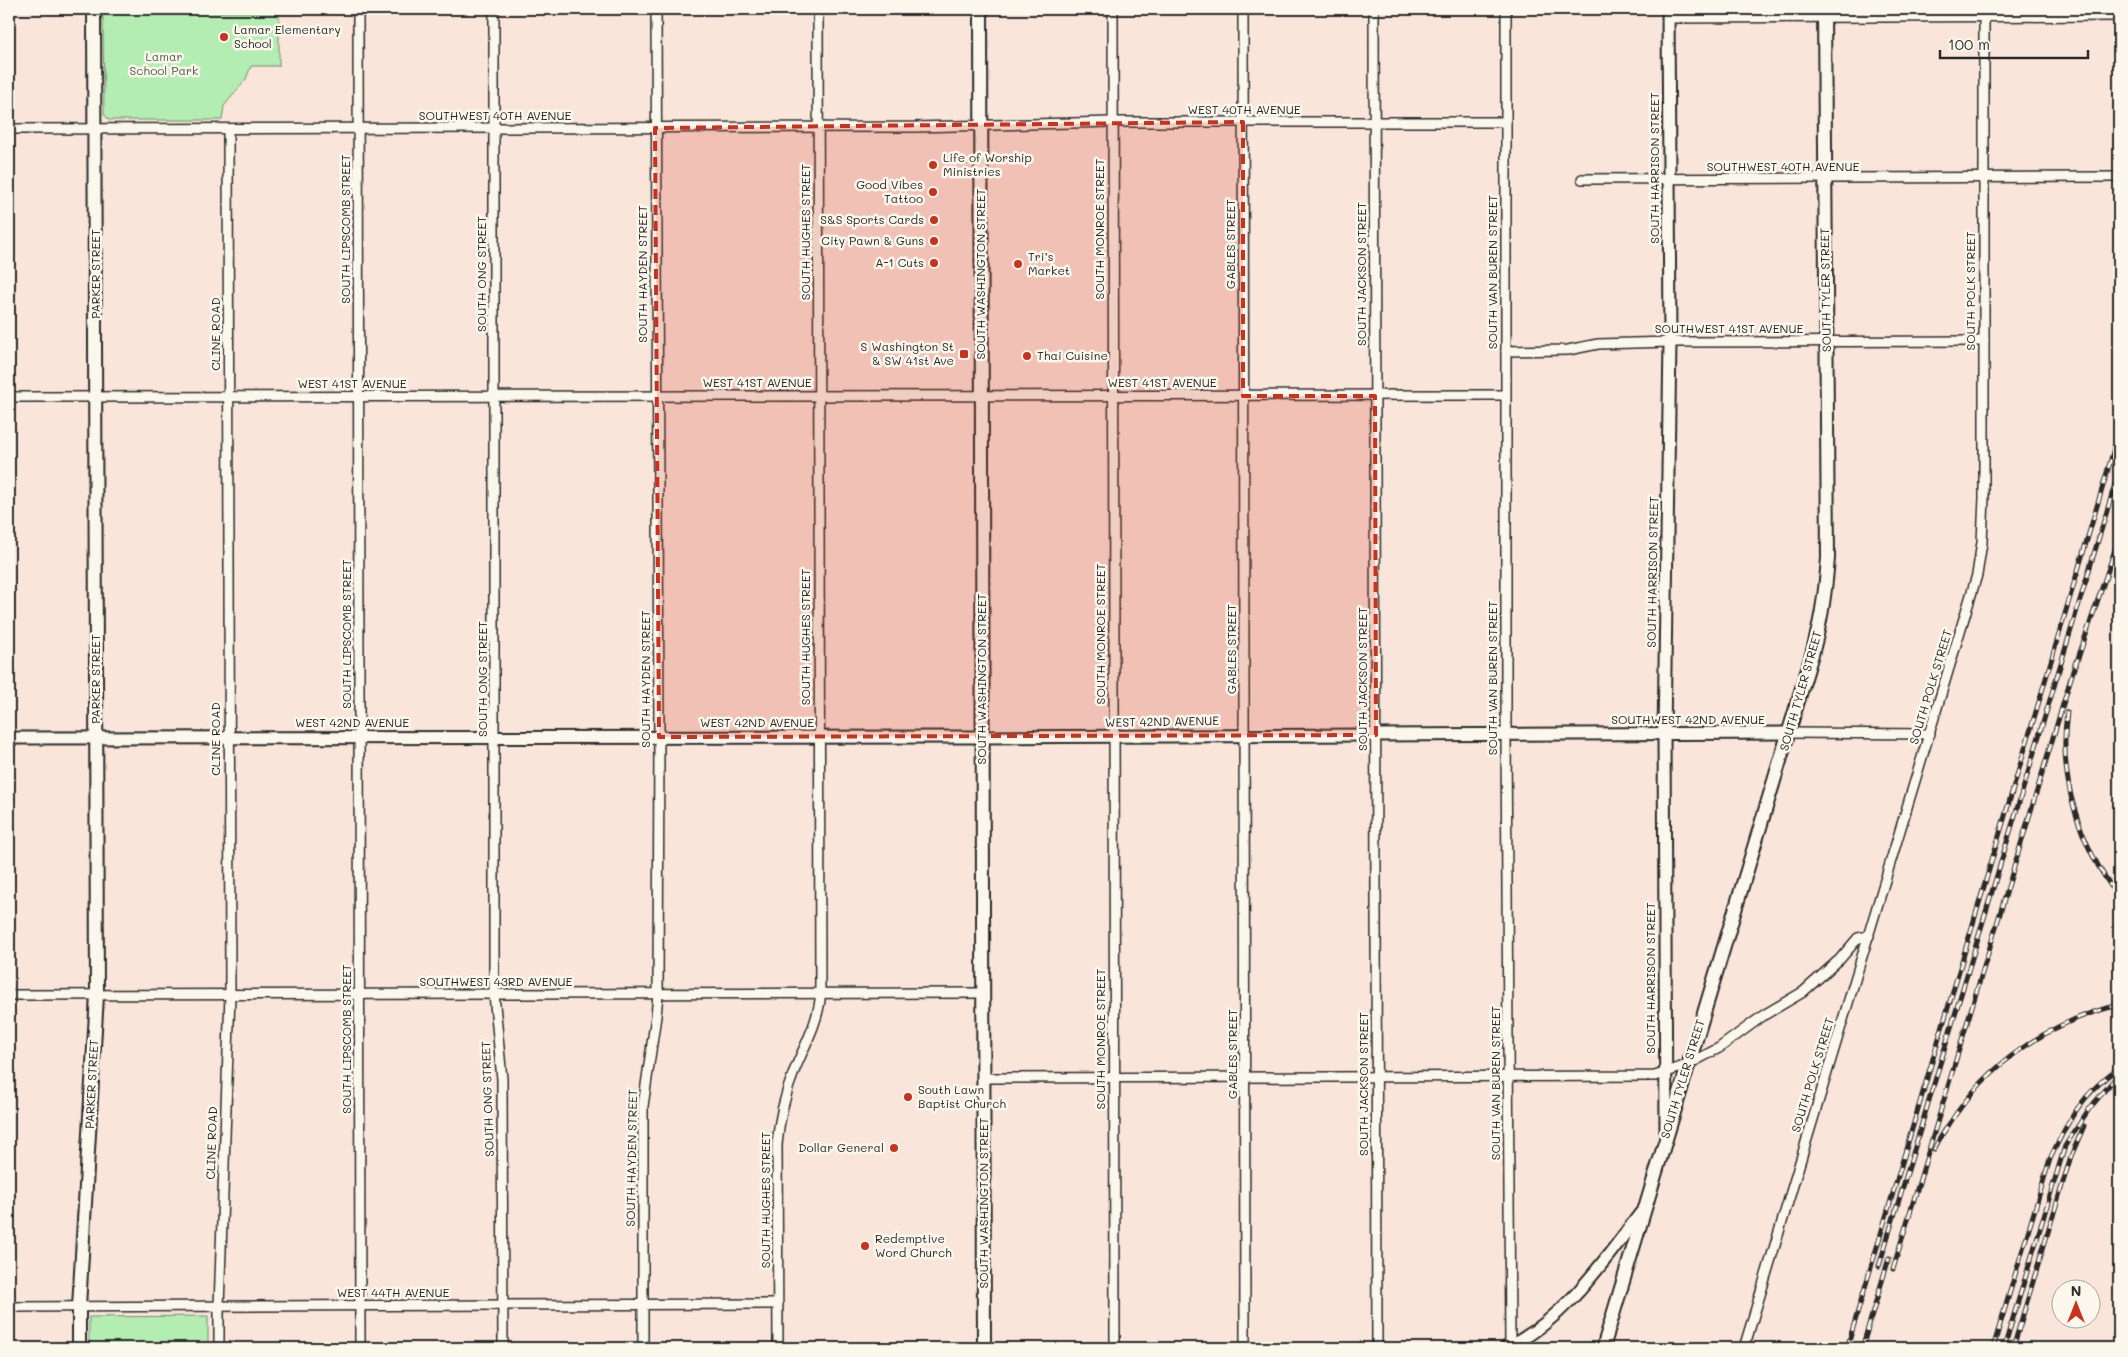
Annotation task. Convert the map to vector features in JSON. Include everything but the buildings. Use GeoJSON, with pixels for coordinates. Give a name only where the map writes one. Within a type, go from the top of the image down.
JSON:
{"type":"FeatureCollection","features":[{"type":"Feature","properties":{"kind":"main road","name":"PARKER STREET"},"geometry":{"type":"LineString","coordinates":[[79,1348],[79,1307],[97,995],[94,9]]}},
{"type":"Feature","properties":{"kind":"main road","name":"SOUTH WASHINGTON STREET"},"geometry":{"type":"LineString","coordinates":[[982,9],[981,396],[984,1348]]}},
{"type":"Feature","properties":{"kind":"main road","name":"SOUTH TYLER STREET"},"geometry":{"type":"LineString","coordinates":[[1603,1348],[1687,1065],[1789,733],[1819,630],[1825,600],[1828,558],[1824,13]]}},
{"type":"Feature","properties":{"kind":"street","name":"SOUTH LIPSCOMB STREET"},"geometry":{"type":"LineString","coordinates":[[358,9],[360,1348]]}},
{"type":"Feature","properties":{"kind":"street","name":"SOUTH ONG STREET"},"geometry":{"type":"LineString","coordinates":[[494,9],[494,994],[502,1079],[503,1348]]}},
{"type":"Feature","properties":{"kind":"street","name":"SOUTH HAYDEN STREET"},"geometry":{"type":"LineString","coordinates":[[643,1348],[643,1106],[658,994],[659,737],[656,396],[656,9]]}},
{"type":"Feature","properties":{"kind":"street","name":"SOUTH HUGHES STREET"},"geometry":{"type":"LineString","coordinates":[[778,1348],[779,1122],[786,1091],[816,1017],[820,994],[818,9]]}},
{"type":"Feature","properties":{"kind":"street","name":"SOUTH MONROE STREET"},"geometry":{"type":"LineString","coordinates":[[1113,9],[1115,1348]]}},
{"type":"Feature","properties":{"kind":"street","name":"GABLES STREET"},"geometry":{"type":"LineString","coordinates":[[1243,9],[1245,1348]]}},
{"type":"Feature","properties":{"kind":"street","name":"SOUTH JACKSON STREET"},"geometry":{"type":"LineString","coordinates":[[1374,9],[1377,1348]]}},
{"type":"Feature","properties":{"kind":"street","name":"SOUTH VAN BUREN STREET"},"geometry":{"type":"LineString","coordinates":[[1506,9],[1505,395],[1508,1347]]}},
{"type":"Feature","properties":{"kind":"street"},"geometry":{"type":"LineString","coordinates":[[1668,13],[1984,13],[2119,16]]}},
{"type":"Feature","properties":{"kind":"street","name":"SOUTH HARRISON STREET"},"geometry":{"type":"LineString","coordinates":[[1666,1136],[1664,734],[1670,342],[1668,13]]}},
{"type":"Feature","properties":{"kind":"street","name":"SOUTH POLK STREET"},"geometry":{"type":"LineString","coordinates":[[1744,1348],[1977,575],[1982,542],[1984,498],[1984,13]]}},
{"type":"Feature","properties":{"kind":"street","name":"WEST 40TH AVENUE"},"geometry":{"type":"LineString","coordinates":[[981,125],[1113,122],[1506,122]]}},
{"type":"Feature","properties":{"kind":"street","name":"SOUTHWEST 40TH AVENUE"},"geometry":{"type":"LineString","coordinates":[[9,129],[818,128],[981,125]]}},
{"type":"Feature","properties":{"kind":"street","name":"CLINE ROAD"},"geometry":{"type":"LineString","coordinates":[[219,1348],[230,995],[228,129]]}},
{"type":"Feature","properties":{"kind":"street","name":"SOUTHWEST 40TH AVENUE"},"geometry":{"type":"LineString","coordinates":[[1582,179],[1825,180],[2119,177]]}},
{"type":"Feature","properties":{"kind":"street","name":"SOUTHWEST 41ST AVENUE"},"geometry":{"type":"LineString","coordinates":[[1506,351],[1568,350],[1598,344],[1670,342],[1984,341]]}},
{"type":"Feature","properties":{"kind":"street","name":"WEST 41ST AVENUE"},"geometry":{"type":"LineString","coordinates":[[9,397],[1505,395]]}},
{"type":"Feature","properties":{"kind":"street","name":"SOUTHWEST 42ND AVENUE"},"geometry":{"type":"LineString","coordinates":[[1506,735],[1930,734]]}},
{"type":"Feature","properties":{"kind":"street","name":"WEST 42ND AVENUE"},"geometry":{"type":"LineString","coordinates":[[9,738],[1506,735]]}},
{"type":"Feature","properties":{"kind":"street"},"geometry":{"type":"LineString","coordinates":[[984,1078],[1654,1076],[1687,1065],[1719,1048],[1764,1015],[1803,992],[1840,959],[1858,938],[1868,936]]}},
{"type":"Feature","properties":{"kind":"street","name":"SOUTHWEST 43RD AVENUE"},"geometry":{"type":"LineString","coordinates":[[9,995],[983,993]]}},
{"type":"Feature","properties":{"kind":"street"},"geometry":{"type":"LineString","coordinates":[[1508,1347],[1544,1324],[1586,1284],[1646,1207]]}},
{"type":"Feature","properties":{"kind":"street","name":"WEST 44TH AVENUE"},"geometry":{"type":"LineString","coordinates":[[9,1307],[778,1304]]}},
{"type":"Feature","properties":{"kind":"highlighted area"},"geometry":{"type":"Polygon","coordinates":[[[1243,122],[1243,396],[1375,396],[1376,735],[659,737],[655,128],[1243,122]]]}},
{"type":"Feature","properties":{"kind":"green space","name":"Lamar School Park"},"geometry":{"type":"Polygon","coordinates":[[[103,9],[210,9],[213,12],[279,12],[279,66],[251,66],[246,79],[224,106],[222,120],[109,120],[104,114],[103,9]]]}},
{"type":"Feature","properties":{"kind":"green space"},"geometry":{"type":"Polygon","coordinates":[[[208,1316],[208,1348],[89,1348],[89,1317],[208,1316]]]}},
{"type":"Feature","properties":{"kind":"railway"},"geometry":{"type":"LineString","coordinates":[[1847,1348],[2119,432]]}},
{"type":"Feature","properties":{"kind":"railway"},"geometry":{"type":"LineString","coordinates":[[1879,1266],[2119,471]]}},
{"type":"Feature","properties":{"kind":"railway"},"geometry":{"type":"LineString","coordinates":[[2075,667],[2119,538]]}},
{"type":"Feature","properties":{"kind":"railway"},"geometry":{"type":"LineString","coordinates":[[1893,1269],[2076,661]]}},
{"type":"Feature","properties":{"kind":"railway"},"geometry":{"type":"LineString","coordinates":[[2067,712],[2066,761],[2069,786],[2075,810],[2093,855],[2119,897]]}},
{"type":"Feature","properties":{"kind":"railway"},"geometry":{"type":"LineString","coordinates":[[1934,1150],[1965,1101],[2002,1064],[2023,1048],[2069,1022],[2119,1005]]}},
{"type":"Feature","properties":{"kind":"railway"},"geometry":{"type":"LineString","coordinates":[[1993,1348],[2050,1159],[2070,1119],[2078,1108],[2095,1087],[2119,1067]]}},
{"type":"Feature","properties":{"kind":"railway"},"geometry":{"type":"LineString","coordinates":[[2004,1348],[2065,1146],[2089,1109],[2118,1075]]}},
{"type":"Feature","properties":{"kind":"railway"},"geometry":{"type":"LineString","coordinates":[[2013,1348],[2071,1156],[2084,1126]]}},
{"type":"Feature","properties":{"kind":"railway"},"geometry":{"type":"LineString","coordinates":[[1862,1348],[1889,1258]]}},
{"type":"Feature","properties":{"kind":"place","name":"Lamar Elementary School"},"geometry":{"type":"Point","coordinates":[224,37]}},
{"type":"Feature","properties":{"kind":"place","name":"Life of Worship Ministries"},"geometry":{"type":"Point","coordinates":[933,165]}},
{"type":"Feature","properties":{"kind":"place","name":"Good Vibes Tattoo"},"geometry":{"type":"Point","coordinates":[933,192]}},
{"type":"Feature","properties":{"kind":"place","name":"S&S Sports Cards"},"geometry":{"type":"Point","coordinates":[934,220]}},
{"type":"Feature","properties":{"kind":"place","name":"City Pawn & Guns"},"geometry":{"type":"Point","coordinates":[934,241]}},
{"type":"Feature","properties":{"kind":"place","name":"A-1 Cuts"},"geometry":{"type":"Point","coordinates":[934,263]}},
{"type":"Feature","properties":{"kind":"place","name":"Tri’s Market"},"geometry":{"type":"Point","coordinates":[1018,264]}},
{"type":"Feature","properties":{"kind":"place","name":"S Washington St & SW 41st Ave"},"geometry":{"type":"Point","coordinates":[964,354]}},
{"type":"Feature","properties":{"kind":"place","name":"Thai Cuisine"},"geometry":{"type":"Point","coordinates":[1027,356]}},
{"type":"Feature","properties":{"kind":"place","name":"South Lawn Baptist Church"},"geometry":{"type":"Point","coordinates":[908,1097]}},
{"type":"Feature","properties":{"kind":"place","name":"Dollar General"},"geometry":{"type":"Point","coordinates":[894,1148]}},
{"type":"Feature","properties":{"kind":"place","name":"Redemptive Word Church"},"geometry":{"type":"Point","coordinates":[865,1246]}}]}
